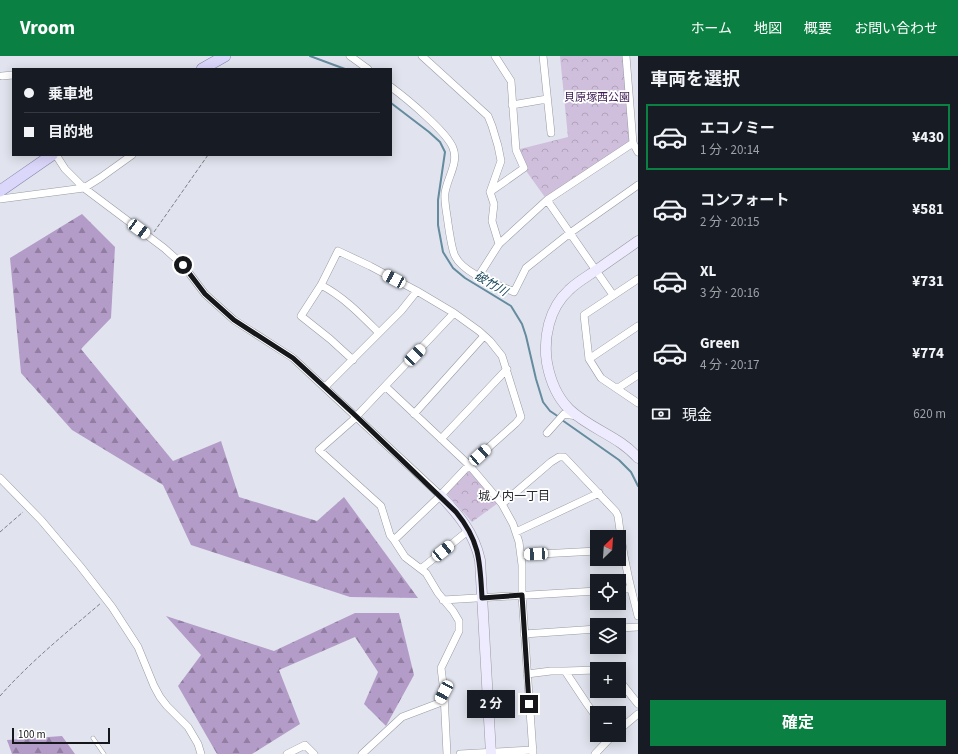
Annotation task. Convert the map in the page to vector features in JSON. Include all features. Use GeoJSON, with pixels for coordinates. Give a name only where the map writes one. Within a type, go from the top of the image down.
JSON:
{"type":"FeatureCollection","features":[{"type":"Feature","properties":{"kind":"main road"},"geometry":{"type":"LineString","coordinates":[[204,68],[225,56]]}},
{"type":"Feature","properties":{"kind":"main road"},"geometry":{"type":"LineString","coordinates":[[0,191],[51,156]]}},
{"type":"Feature","properties":{"kind":"street"},"geometry":{"type":"LineString","coordinates":[[350,56],[367,68]]}},
{"type":"Feature","properties":{"kind":"street"},"geometry":{"type":"LineString","coordinates":[[422,56],[488,116],[501,161],[490,192],[494,204],[492,221],[499,244]]}},
{"type":"Feature","properties":{"kind":"street"},"geometry":{"type":"LineString","coordinates":[[490,192],[524,168],[516,150],[511,81],[495,56]]}},
{"type":"Feature","properties":{"kind":"street"},"geometry":{"type":"LineString","coordinates":[[543,56],[550,132]]}},
{"type":"Feature","properties":{"kind":"street"},"geometry":{"type":"LineString","coordinates":[[626,56],[633,143],[638,152]]}},
{"type":"Feature","properties":{"kind":"street"},"geometry":{"type":"LineString","coordinates":[[1,76],[12,75]]}},
{"type":"Feature","properties":{"kind":"street"},"geometry":{"type":"LineString","coordinates":[[392,87],[449,139],[454,150],[455,160],[445,193],[449,229],[455,256],[466,268],[478,277],[514,292],[526,268],[570,233],[638,185]]}},
{"type":"Feature","properties":{"kind":"street"},"geometry":{"type":"LineString","coordinates":[[512,105],[547,99]]}},
{"type":"Feature","properties":{"kind":"street"},"geometry":{"type":"LineString","coordinates":[[478,277],[499,244],[547,200],[633,143]]}},
{"type":"Feature","properties":{"kind":"street"},"geometry":{"type":"LineString","coordinates":[[57,156],[65,169],[84,188],[150,237],[183,265],[205,294],[234,320],[293,358],[456,512],[469,530],[476,544],[480,560],[491,753]]}},
{"type":"Feature","properties":{"kind":"street"},"geometry":{"type":"LineString","coordinates":[[0,199],[41,192],[84,188],[131,156]]}},
{"type":"Feature","properties":{"kind":"street"},"geometry":{"type":"LineString","coordinates":[[547,200],[613,295]]}},
{"type":"Feature","properties":{"kind":"street"},"geometry":{"type":"LineString","coordinates":[[638,241],[567,291],[559,302],[549,325],[546,340],[548,371],[560,397],[578,417],[624,444],[638,458]]}},
{"type":"Feature","properties":{"kind":"street"},"geometry":{"type":"LineString","coordinates":[[353,360],[330,338],[301,316],[321,285],[338,251],[417,291],[454,314],[484,336],[502,356],[521,417],[516,424],[469,465],[440,496],[394,540]]}},
{"type":"Feature","properties":{"kind":"street"},"geometry":{"type":"LineString","coordinates":[[638,279],[584,315],[590,359],[601,378],[618,388],[638,403]]}},
{"type":"Feature","properties":{"kind":"street"},"geometry":{"type":"LineString","coordinates":[[321,285],[336,293],[354,307],[379,333]]}},
{"type":"Feature","properties":{"kind":"street"},"geometry":{"type":"LineString","coordinates":[[325,387],[401,311],[417,291]]}},
{"type":"Feature","properties":{"kind":"street"},"geometry":{"type":"LineString","coordinates":[[447,754],[444,692],[441,668],[457,637],[460,626],[459,621],[443,600],[426,572],[405,557],[390,534],[381,506],[319,450],[356,416],[454,314]]}},
{"type":"Feature","properties":{"kind":"street"},"geometry":{"type":"LineString","coordinates":[[590,359],[638,326]]}},
{"type":"Feature","properties":{"kind":"street"},"geometry":{"type":"LineString","coordinates":[[414,414],[484,336]]}},
{"type":"Feature","properties":{"kind":"street"},"geometry":{"type":"LineString","coordinates":[[441,438],[507,369]]}},
{"type":"Feature","properties":{"kind":"street"},"geometry":{"type":"LineString","coordinates":[[618,388],[638,375]]}},
{"type":"Feature","properties":{"kind":"street"},"geometry":{"type":"LineString","coordinates":[[385,386],[469,465],[502,504],[514,524],[521,555],[524,634],[533,752],[460,754]]}},
{"type":"Feature","properties":{"kind":"street"},"geometry":{"type":"LineString","coordinates":[[547,432],[564,414],[578,417]]}},
{"type":"Feature","properties":{"kind":"street"},"geometry":{"type":"LineString","coordinates":[[502,504],[559,457],[564,457],[599,493],[618,516],[619,530]]}},
{"type":"Feature","properties":{"kind":"street"},"geometry":{"type":"LineString","coordinates":[[0,478],[30,507],[80,566],[128,630],[138,647],[160,697],[188,727],[198,744],[201,754]]}},
{"type":"Feature","properties":{"kind":"street"},"geometry":{"type":"LineString","coordinates":[[516,532],[599,493]]}},
{"type":"Feature","properties":{"kind":"street"},"geometry":{"type":"LineString","coordinates":[[422,568],[469,530]]}},
{"type":"Feature","properties":{"kind":"street"},"geometry":{"type":"LineString","coordinates":[[521,555],[590,551]]}},
{"type":"Feature","properties":{"kind":"street"},"geometry":{"type":"LineString","coordinates":[[624,566],[638,616]]}},
{"type":"Feature","properties":{"kind":"street"},"geometry":{"type":"LineString","coordinates":[[443,600],[590,591]]}},
{"type":"Feature","properties":{"kind":"street"},"geometry":{"type":"LineString","coordinates":[[626,628],[638,627]]}},
{"type":"Feature","properties":{"kind":"street"},"geometry":{"type":"LineString","coordinates":[[524,634],[590,629]]}},
{"type":"Feature","properties":{"kind":"street"},"geometry":{"type":"LineString","coordinates":[[527,674],[551,671],[590,670]]}},
{"type":"Feature","properties":{"kind":"street"},"geometry":{"type":"LineString","coordinates":[[565,671],[590,709]]}},
{"type":"Feature","properties":{"kind":"street"},"geometry":{"type":"LineString","coordinates":[[626,689],[638,704]]}},
{"type":"Feature","properties":{"kind":"street"},"geometry":{"type":"LineString","coordinates":[[362,754],[402,717],[439,703],[444,692]]}},
{"type":"Feature","properties":{"kind":"street"},"geometry":{"type":"LineString","coordinates":[[626,724],[638,714]]}},
{"type":"Feature","properties":{"kind":"street"},"geometry":{"type":"LineString","coordinates":[[595,754],[606,742]]}},
{"type":"Feature","properties":{"kind":"street"},"geometry":{"type":"LineString","coordinates":[[287,754],[305,745],[314,754]]}},
{"type":"Feature","properties":{"kind":"lane"},"geometry":{"type":"LineString","coordinates":[[93,738],[104,754]]}},
{"type":"Feature","properties":{"kind":"path"},"geometry":{"type":"LineString","coordinates":[[150,237],[207,156]]}},
{"type":"Feature","properties":{"kind":"path"},"geometry":{"type":"LineString","coordinates":[[0,532],[30,507]]}},
{"type":"Feature","properties":{"kind":"path"},"geometry":{"type":"LineString","coordinates":[[0,696],[58,639],[106,600]]}},
{"type":"Feature","properties":{"kind":"green space","name":"貝原塚西公園"},"geometry":{"type":"Polygon","coordinates":[[[560,56],[626,56],[634,146],[547,200],[524,168],[516,150],[568,137],[560,56]]]}},
{"type":"Feature","properties":{"kind":"green space"},"geometry":{"type":"Polygon","coordinates":[[[82,214],[115,247],[111,318],[81,349],[173,461],[221,441],[239,497],[317,521],[344,497],[418,598],[350,597],[191,545],[163,485],[72,430],[21,373],[10,258],[82,214]]]}},
{"type":"Feature","properties":{"kind":"green space"},"geometry":{"type":"Polygon","coordinates":[[[466,472],[470,472],[498,503],[472,522],[447,493],[466,472]]]}},
{"type":"Feature","properties":{"kind":"green space"},"geometry":{"type":"Polygon","coordinates":[[[355,613],[399,613],[414,675],[386,726],[364,704],[378,672],[355,637],[279,670],[300,724],[252,754],[217,754],[178,686],[201,655],[166,616],[274,651],[355,613]]]}},
{"type":"Feature","properties":{"kind":"green space"},"geometry":{"type":"Polygon","coordinates":[[[62,736],[75,754],[12,754],[7,740],[62,736]]]}},
{"type":"Feature","properties":{"kind":"waterway","name":"破竹川"},"geometry":{"type":"LineString","coordinates":[[310,56],[342,68]]}},
{"type":"Feature","properties":{"kind":"waterway","name":"破竹川"},"geometry":{"type":"LineString","coordinates":[[392,104],[440,142],[445,152],[438,200],[438,225],[443,252],[453,268],[465,278],[511,306],[522,324],[543,402],[550,411],[559,417]]}},
{"type":"Feature","properties":{"kind":"waterway","name":"破竹川"},"geometry":{"type":"LineString","coordinates":[[562,420],[619,460],[631,472],[638,486]]}},
{"type":"Feature","properties":{"kind":"district","name":"城ノ内一丁目"},"geometry":{"type":"Point","coordinates":[514,496]}},
{"type":"Feature","properties":{"kind":"route"},"geometry":{"type":"LineString","coordinates":[[183,265],[205,294],[234,320],[293,358],[456,512],[469,530],[477,550],[480,560],[482,598],[522,595],[529,704]]}}]}
